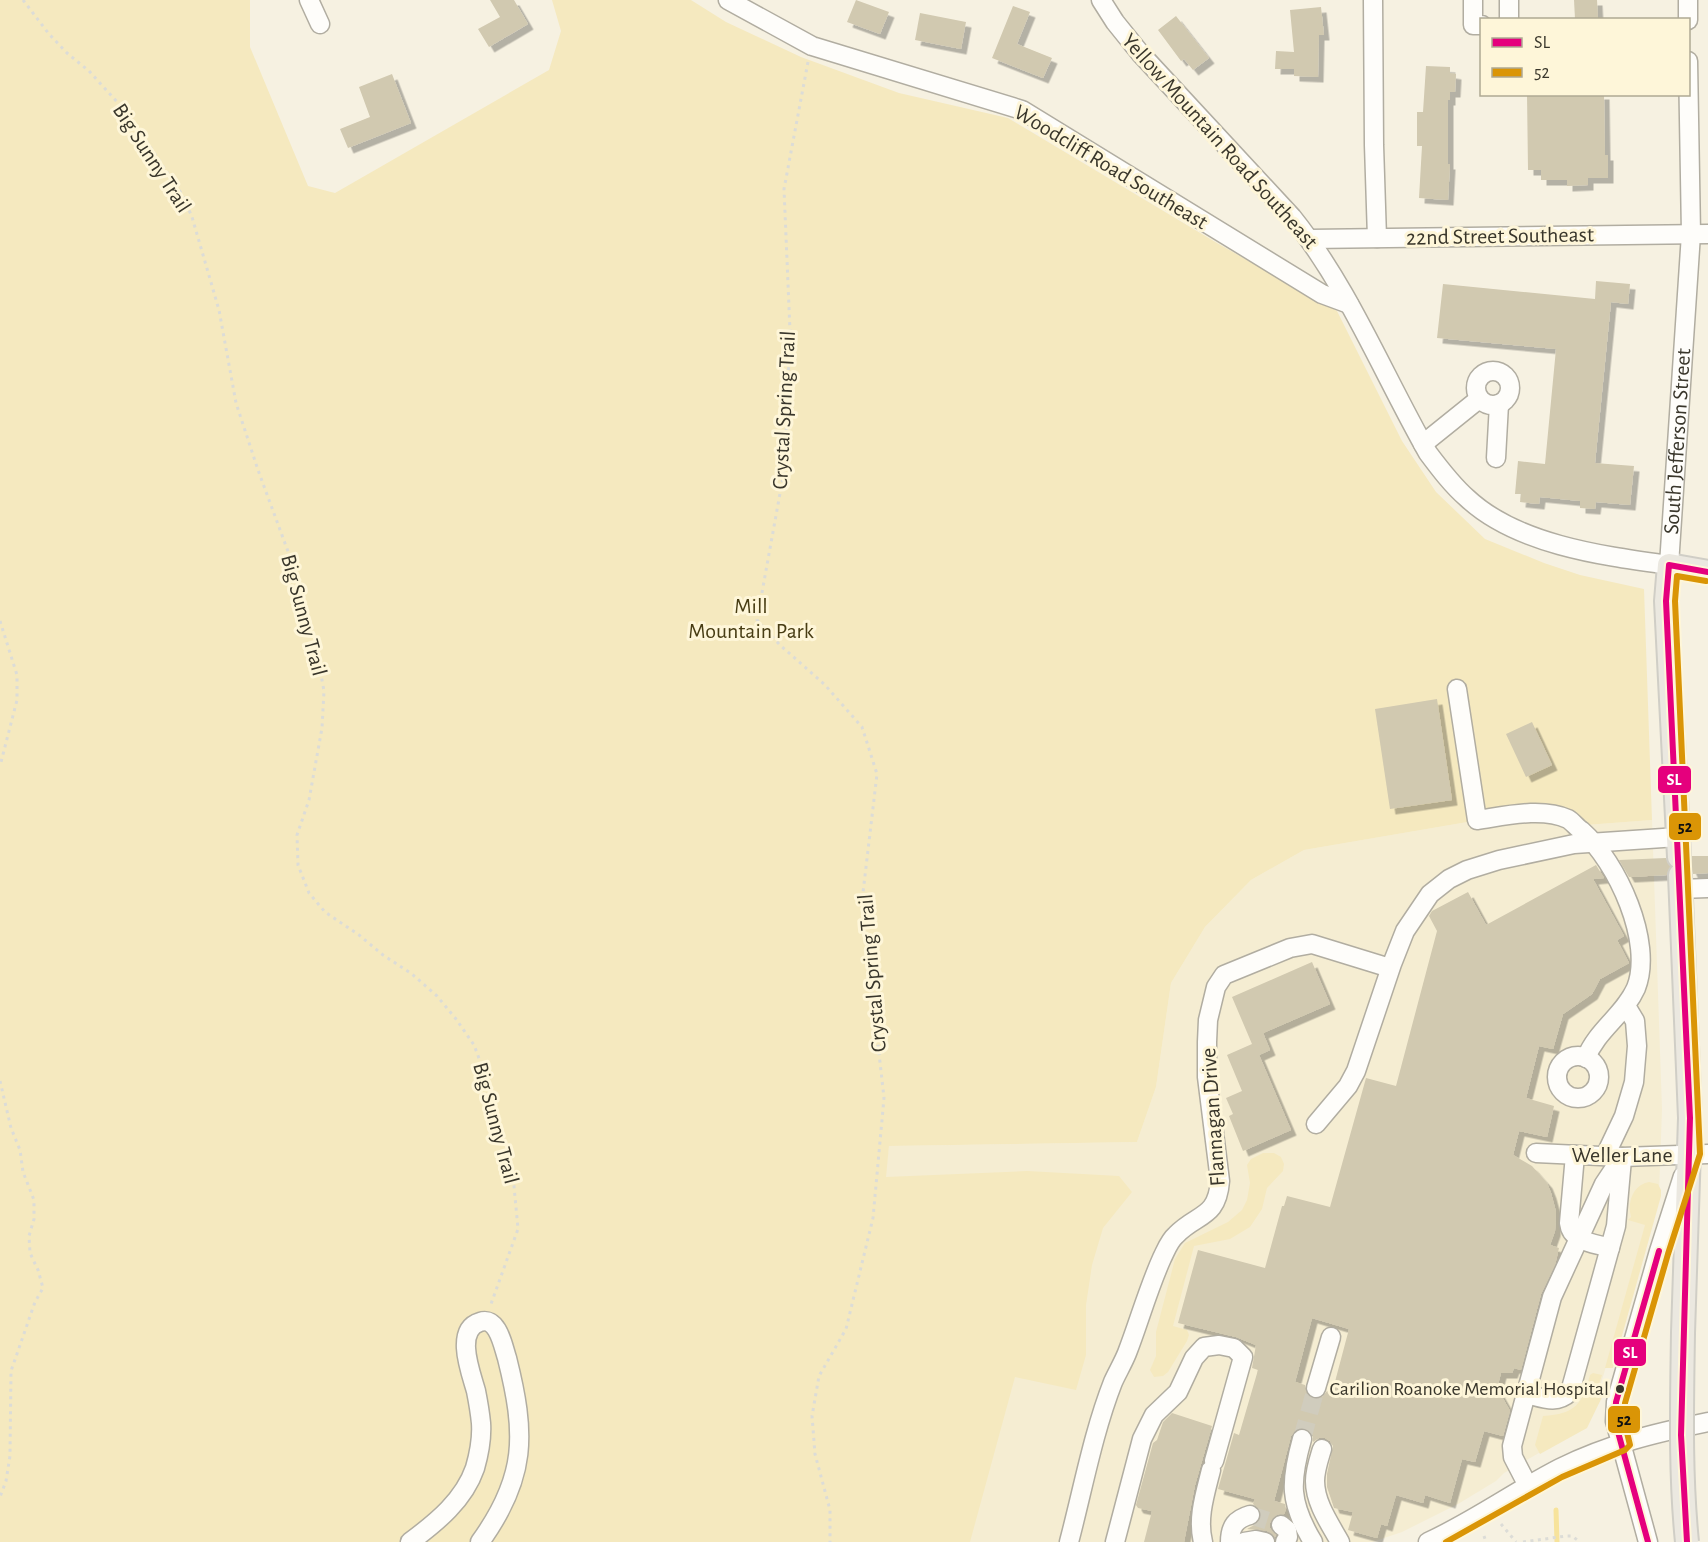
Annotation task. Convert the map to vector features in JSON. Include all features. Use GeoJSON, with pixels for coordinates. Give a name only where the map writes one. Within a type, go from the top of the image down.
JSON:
{"type":"FeatureCollection","features":[{"type":"Feature","properties":{"kind":"main road"},"geometry":{"type":"LineString","coordinates":[[1669,565],[1708,572]]}},
{"type":"Feature","properties":{"kind":"main road","name":"South Jefferson Street"},"geometry":{"type":"LineString","coordinates":[[1669,565],[1666,601],[1699,1154],[1683,1333],[1681,1435],[1687,1542]]}},
{"type":"Feature","properties":{"kind":"street"},"geometry":{"type":"LineString","coordinates":[[309,0],[320,24]]}},
{"type":"Feature","properties":{"kind":"street","name":"Woodcliff Road Southeast"},"geometry":{"type":"LineString","coordinates":[[728,0],[812,46],[1022,110],[1322,294],[1349,304]]}},
{"type":"Feature","properties":{"kind":"street","name":"Yellow Mountain Road Southeast"},"geometry":{"type":"LineString","coordinates":[[1101,0],[1140,53],[1292,216],[1310,239],[1330,268],[1423,444],[1442,472],[1467,499],[1487,514],[1514,528],[1556,543],[1606,556],[1669,565]]}},
{"type":"Feature","properties":{"kind":"street"},"geometry":{"type":"LineString","coordinates":[[1373,0],[1377,238]]}},
{"type":"Feature","properties":{"kind":"street"},"geometry":{"type":"LineString","coordinates":[[1473,0],[1473,25],[1480,25]]}},
{"type":"Feature","properties":{"kind":"street"},"geometry":{"type":"LineString","coordinates":[[1509,0],[1509,18]]}},
{"type":"Feature","properties":{"kind":"street"},"geometry":{"type":"LineString","coordinates":[[1688,0],[1688,18]]}},
{"type":"Feature","properties":{"kind":"street","name":"South Jefferson Street"},"geometry":{"type":"LineString","coordinates":[[1669,565],[1699,234],[1690,78]]}},
{"type":"Feature","properties":{"kind":"street","name":"22nd Street Southeast"},"geometry":{"type":"LineString","coordinates":[[1310,239],[1699,234]]}},
{"type":"Feature","properties":{"kind":"street"},"geometry":{"type":"LineString","coordinates":[[1486,372],[1497,372],[1507,377],[1510,388],[1506,399],[1499,404],[1486,404],[1479,399],[1475,390],[1478,380],[1486,372]]}},
{"type":"Feature","properties":{"kind":"street"},"geometry":{"type":"LineString","coordinates":[[1423,444],[1479,399]]}},
{"type":"Feature","properties":{"kind":"street"},"geometry":{"type":"LineString","coordinates":[[1496,458],[1499,404]]}},
{"type":"Feature","properties":{"kind":"street"},"geometry":{"type":"LineString","coordinates":[[1457,689],[1477,820],[1534,812],[1568,820],[1594,842],[1620,884],[1635,921],[1641,963],[1636,987],[1626,1006],[1595,1039],[1586,1058]]}},
{"type":"Feature","properties":{"kind":"street"},"geometry":{"type":"LineString","coordinates":[[1316,1124],[1348,1086],[1356,1071],[1390,968],[1405,931],[1430,894],[1449,879],[1467,870],[1498,860],[1535,851],[1594,842],[1680,864],[1708,888]]}},
{"type":"Feature","properties":{"kind":"street","name":"Flannagan Drive"},"geometry":{"type":"LineString","coordinates":[[1069,1542],[1103,1413],[1167,1246],[1176,1234],[1213,1207],[1219,1196],[1220,1181],[1207,1077],[1208,1020],[1216,987],[1224,975],[1290,948],[1312,944],[1390,968]]}},
{"type":"Feature","properties":{"kind":"street"},"geometry":{"type":"LineString","coordinates":[[1528,1486],[1512,1451],[1552,1297],[1604,1184],[1634,1082],[1638,1046],[1635,1021],[1626,1006]]}},
{"type":"Feature","properties":{"kind":"street","name":"Weller Lane"},"geometry":{"type":"LineString","coordinates":[[1536,1153],[1613,1156],[1699,1154]]}},
{"type":"Feature","properties":{"kind":"street"},"geometry":{"type":"LineString","coordinates":[[1647,1535],[1615,1421],[1616,1402],[1659,1251],[1699,1154]]}},
{"type":"Feature","properties":{"kind":"street"},"geometry":{"type":"LineString","coordinates":[[1575,1155],[1570,1232],[1579,1239],[1610,1248]]}},
{"type":"Feature","properties":{"kind":"street"},"geometry":{"type":"LineString","coordinates":[[1527,1394],[1557,1400],[1570,1392],[1616,1226],[1613,1156]]}},
{"type":"Feature","properties":{"kind":"street"},"geometry":{"type":"LineString","coordinates":[[1588,1219],[1616,1226]]}},
{"type":"Feature","properties":{"kind":"street"},"geometry":{"type":"LineString","coordinates":[[410,1542],[450,1509],[464,1490],[475,1468],[480,1446],[481,1424],[466,1351],[467,1334],[478,1322],[485,1321],[499,1332],[507,1360],[519,1431],[519,1458],[508,1496],[495,1522],[480,1542]]}},
{"type":"Feature","properties":{"kind":"street"},"geometry":{"type":"LineString","coordinates":[[1316,1388],[1331,1337]]}},
{"type":"Feature","properties":{"kind":"street"},"geometry":{"type":"LineString","coordinates":[[1115,1542],[1147,1427],[1154,1414],[1178,1392],[1198,1352],[1212,1345],[1234,1348],[1243,1357],[1203,1504],[1200,1529],[1203,1542]]}},
{"type":"Feature","properties":{"kind":"street"},"geometry":{"type":"LineString","coordinates":[[1437,1540],[1558,1469],[1620,1442],[1708,1422]]}},
{"type":"Feature","properties":{"kind":"street"},"geometry":{"type":"LineString","coordinates":[[1302,1439],[1294,1470],[1295,1503],[1313,1542]]}},
{"type":"Feature","properties":{"kind":"street"},"geometry":{"type":"LineString","coordinates":[[1322,1449],[1315,1474],[1316,1491],[1340,1542]]}},
{"type":"Feature","properties":{"kind":"street"},"geometry":{"type":"LineString","coordinates":[[1230,1542],[1231,1528],[1239,1518],[1251,1515]]}},
{"type":"Feature","properties":{"kind":"street"},"geometry":{"type":"LineString","coordinates":[[1244,1542],[1256,1540],[1265,1542]]}},
{"type":"Feature","properties":{"kind":"path","name":"Big Sunny Trail"},"geometry":{"type":"LineString","coordinates":[[23,0],[49,34],[67,53],[90,71],[128,114],[183,196],[192,217],[219,310],[236,403],[293,565],[314,637],[324,691],[322,728],[309,801],[297,835],[298,865],[309,893],[325,912],[412,974],[437,996],[474,1045],[486,1077],[514,1186],[518,1230],[485,1321]]}},
{"type":"Feature","properties":{"kind":"path","name":"Crystal Spring Trail"},"geometry":{"type":"LineString","coordinates":[[812,46],[784,189],[789,331],[785,466],[757,620],[780,645],[825,686],[862,727],[877,774],[862,901],[884,1098],[873,1218],[846,1329],[819,1376],[812,1416],[815,1454],[830,1510],[830,1542]]}},
{"type":"Feature","properties":{"kind":"path"},"geometry":{"type":"LineString","coordinates":[[0,621],[16,675],[17,700],[0,766]]}},
{"type":"Feature","properties":{"kind":"path"},"geometry":{"type":"LineString","coordinates":[[0,1081],[11,1128],[20,1150],[23,1172],[34,1200],[34,1219],[29,1236],[30,1253],[43,1288],[34,1302],[10,1371],[10,1456],[6,1481],[0,1497]]}},
{"type":"Feature","properties":{"kind":"path"},"geometry":{"type":"LineString","coordinates":[[1501,1524],[1516,1542]]}},
{"type":"Feature","properties":{"kind":"path"},"geometry":{"type":"LineString","coordinates":[[1484,1536],[1486,1542]]}},
{"type":"Feature","properties":{"kind":"path"},"geometry":{"type":"LineString","coordinates":[[1523,1542],[1566,1536],[1572,1536],[1580,1542]]}},
{"type":"Feature","properties":{"kind":"shaded area","name":"Carilion Roanoke Memorial Hospital"},"geometry":{"type":"Polygon","coordinates":[[[1556,807],[1586,825],[1652,820],[1662,1109],[1659,1193],[1590,1419],[1581,1429],[1504,1473],[1496,1481],[1458,1504],[1402,1532],[1372,1542],[835,1542],[889,1146],[1137,1142],[1156,1087],[1171,983],[1205,927],[1251,880],[1304,850],[1556,807]]]}},
{"type":"Feature","properties":{"kind":"green space","name":"Mill Mountain Park"},"geometry":{"type":"Polygon","coordinates":[[[0,0],[250,0],[250,47],[308,186],[335,193],[549,70],[561,31],[552,0],[691,0],[726,22],[801,57],[899,93],[1008,118],[1217,243],[1337,311],[1402,441],[1436,492],[1485,539],[1580,575],[1644,589],[1652,820],[1586,825],[1556,807],[1304,850],[1251,880],[1205,927],[1171,983],[1156,1087],[1137,1142],[889,1146],[886,1177],[1027,1171],[1119,1176],[1132,1192],[1103,1228],[1092,1265],[1086,1305],[1086,1355],[1076,1390],[1015,1377],[970,1542],[0,1542],[0,0]]]}},
{"type":"Feature","properties":{"kind":"green space"},"geometry":{"type":"Polygon","coordinates":[[[1263,1153],[1274,1153],[1281,1157],[1284,1164],[1283,1171],[1267,1188],[1262,1209],[1250,1227],[1230,1239],[1194,1246],[1173,1326],[1187,1330],[1189,1335],[1168,1372],[1163,1376],[1154,1377],[1150,1370],[1156,1356],[1156,1332],[1175,1259],[1185,1243],[1228,1222],[1242,1210],[1247,1200],[1250,1183],[1247,1165],[1251,1159],[1263,1153]]]}},
{"type":"Feature","properties":{"kind":"green space"},"geometry":{"type":"Polygon","coordinates":[[[1649,1182],[1658,1184],[1661,1196],[1613,1368],[1605,1368],[1645,1225],[1628,1220],[1631,1217],[1632,1195],[1635,1190],[1649,1182]]]}},
{"type":"Feature","properties":{"kind":"green space"},"geometry":{"type":"Polygon","coordinates":[[[1593,1373],[1602,1375],[1597,1390],[1604,1393],[1587,1428],[1540,1454],[1535,1445],[1543,1416],[1563,1413],[1576,1406],[1593,1373]]]}},
{"type":"Feature","properties":{"kind":"building"},"geometry":{"type":"Polygon","coordinates":[[[490,0],[514,0],[528,24],[489,47],[478,29],[500,17],[490,0]]]}},
{"type":"Feature","properties":{"kind":"building"},"geometry":{"type":"Polygon","coordinates":[[[856,0],[889,12],[880,34],[847,22],[856,0]]]}},
{"type":"Feature","properties":{"kind":"building"},"geometry":{"type":"Polygon","coordinates":[[[1574,0],[1597,0],[1598,18],[1575,18],[1574,0]]]}},
{"type":"Feature","properties":{"kind":"building"},"geometry":{"type":"Polygon","coordinates":[[[1013,6],[1030,12],[1017,44],[1052,58],[1043,78],[992,58],[1013,6]]]}},
{"type":"Feature","properties":{"kind":"building"},"geometry":{"type":"Polygon","coordinates":[[[1321,7],[1324,35],[1319,35],[1318,77],[1294,76],[1294,69],[1275,69],[1276,51],[1294,52],[1290,10],[1321,7]]]}},
{"type":"Feature","properties":{"kind":"building"},"geometry":{"type":"Polygon","coordinates":[[[920,13],[966,22],[961,49],[915,40],[920,13]]]}},
{"type":"Feature","properties":{"kind":"building"},"geometry":{"type":"Polygon","coordinates":[[[1176,16],[1209,58],[1193,70],[1184,59],[1181,61],[1158,30],[1176,16]]]}},
{"type":"Feature","properties":{"kind":"building"},"geometry":{"type":"Polygon","coordinates":[[[1426,66],[1450,67],[1450,73],[1456,74],[1455,92],[1450,92],[1450,100],[1448,100],[1448,164],[1450,164],[1448,200],[1419,198],[1422,146],[1417,146],[1417,112],[1423,112],[1426,66]]]}},
{"type":"Feature","properties":{"kind":"building"},"geometry":{"type":"Polygon","coordinates":[[[392,74],[411,123],[348,148],[340,129],[370,117],[359,87],[392,74]]]}},
{"type":"Feature","properties":{"kind":"building"},"geometry":{"type":"Polygon","coordinates":[[[1527,96],[1604,96],[1605,155],[1608,155],[1608,178],[1588,178],[1588,185],[1567,186],[1567,180],[1541,180],[1541,170],[1528,170],[1527,96]]]}},
{"type":"Feature","properties":{"kind":"building"},"geometry":{"type":"Polygon","coordinates":[[[1596,281],[1630,284],[1628,304],[1611,302],[1595,463],[1634,466],[1630,505],[1596,502],[1595,509],[1580,508],[1580,501],[1540,497],[1539,504],[1520,502],[1521,494],[1515,494],[1518,461],[1545,464],[1556,349],[1437,338],[1443,284],[1595,299],[1596,281]]]}},
{"type":"Feature","properties":{"kind":"building"},"geometry":{"type":"Polygon","coordinates":[[[1437,699],[1452,800],[1390,809],[1375,709],[1437,699]]]}},
{"type":"Feature","properties":{"kind":"building"},"geometry":{"type":"Polygon","coordinates":[[[1532,722],[1552,765],[1526,777],[1506,734],[1532,722]]]}},
{"type":"Feature","properties":{"kind":"building"},"geometry":{"type":"Polygon","coordinates":[[[1692,856],[1708,856],[1708,873],[1693,874],[1689,865],[1692,856]]]}},
{"type":"Feature","properties":{"kind":"building"},"geometry":{"type":"Polygon","coordinates":[[[1666,858],[1670,867],[1667,875],[1629,877],[1619,860],[1666,858]]]}},
{"type":"Feature","properties":{"kind":"building"},"geometry":{"type":"Polygon","coordinates":[[[1596,865],[1604,878],[1593,879],[1624,936],[1617,940],[1629,963],[1600,979],[1592,994],[1563,1014],[1553,1049],[1539,1046],[1526,1098],[1554,1106],[1547,1137],[1519,1131],[1513,1155],[1532,1166],[1547,1183],[1556,1212],[1555,1231],[1550,1245],[1559,1248],[1555,1265],[1541,1294],[1521,1370],[1514,1368],[1512,1373],[1501,1373],[1497,1388],[1510,1411],[1503,1436],[1484,1431],[1475,1462],[1462,1459],[1450,1503],[1425,1495],[1423,1503],[1396,1495],[1387,1526],[1381,1524],[1377,1538],[1348,1530],[1353,1512],[1334,1508],[1327,1487],[1327,1474],[1333,1446],[1325,1438],[1319,1438],[1313,1442],[1313,1435],[1309,1431],[1298,1428],[1291,1436],[1274,1501],[1285,1504],[1286,1509],[1284,1514],[1277,1515],[1270,1523],[1275,1537],[1267,1531],[1247,1529],[1258,1523],[1261,1518],[1260,1511],[1253,1504],[1255,1499],[1218,1489],[1234,1433],[1239,1435],[1258,1370],[1252,1368],[1256,1345],[1236,1337],[1178,1323],[1198,1250],[1265,1268],[1282,1206],[1287,1196],[1330,1207],[1366,1078],[1396,1086],[1437,931],[1429,916],[1432,911],[1468,892],[1486,925],[1596,865]],[[1312,1318],[1295,1382],[1305,1385],[1312,1399],[1318,1399],[1327,1391],[1332,1393],[1349,1329],[1312,1318]]]}},
{"type":"Feature","properties":{"kind":"building"},"geometry":{"type":"Polygon","coordinates":[[[1312,962],[1330,1004],[1263,1033],[1270,1050],[1259,1055],[1291,1130],[1243,1151],[1229,1116],[1233,1114],[1226,1098],[1242,1091],[1227,1055],[1252,1044],[1232,997],[1312,962]]]}},
{"type":"Feature","properties":{"kind":"building"},"geometry":{"type":"Polygon","coordinates":[[[1172,1413],[1212,1426],[1195,1485],[1184,1542],[1144,1542],[1152,1511],[1138,1508],[1136,1505],[1153,1443],[1157,1440],[1163,1422],[1172,1413]]]}},
{"type":"Feature","properties":{"kind":"waterway"},"geometry":{"type":"LineString","coordinates":[[1556,1510],[1557,1542]]}},
{"type":"Feature","properties":{"kind":"tunnel"},"geometry":{"type":"LineString","coordinates":[[1302,1439],[1316,1388]]}},
{"type":"Feature","properties":{"kind":"tunnel"},"geometry":{"type":"LineString","coordinates":[[1250,1515],[1281,1525]]}},
{"type":"Feature","properties":{"kind":"transit line","name":"SL"},"geometry":{"type":"LineString","coordinates":[[1687,1542],[1681,1435],[1690,1118],[1666,601],[1669,565],[1708,572]]}},
{"type":"Feature","properties":{"kind":"transit line","name":"52"},"geometry":{"type":"LineString","coordinates":[[1446,1542],[1562,1477],[1625,1450],[1630,1445],[1624,1420],[1625,1403],[1700,1154],[1675,601],[1677,576],[1706,581]]}},
{"type":"Feature","properties":{"kind":"transit line","name":"SL"},"geometry":{"type":"LineString","coordinates":[[1648,1542],[1615,1421],[1616,1402],[1659,1251]]}},
{"type":"Feature","properties":{"kind":"place","name":"Carilion Roanoke Memorial Hospital"},"geometry":{"type":"Point","coordinates":[1620,1389]}}]}
